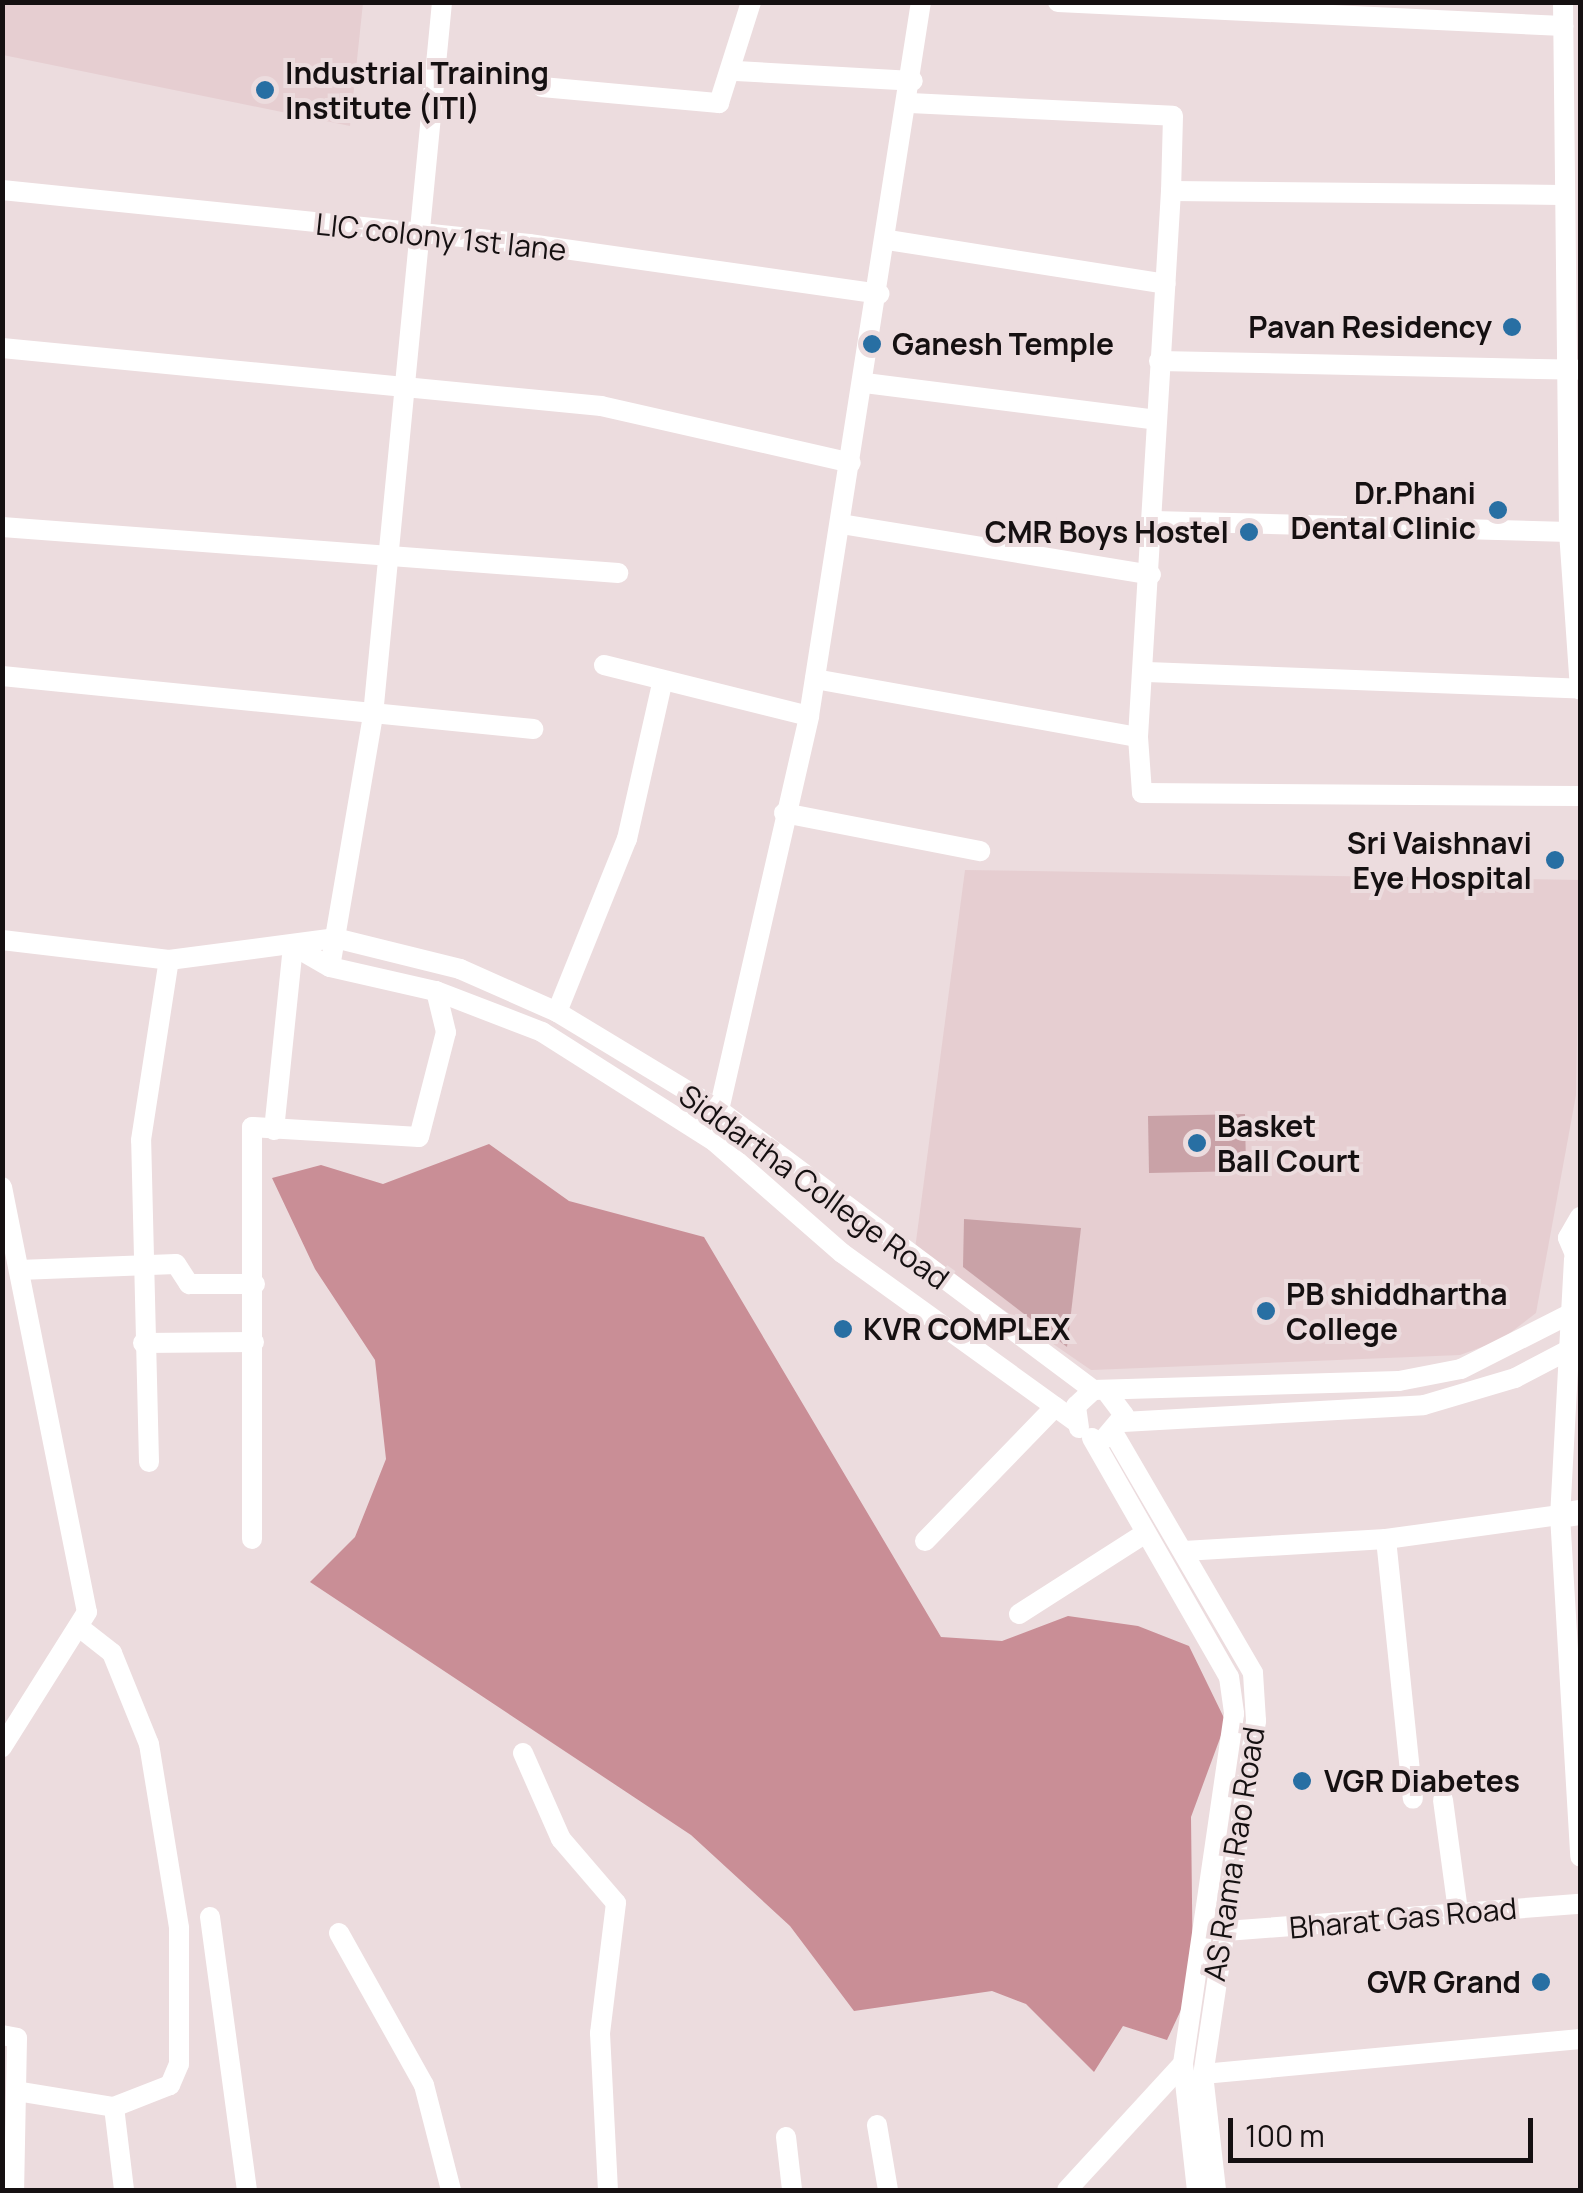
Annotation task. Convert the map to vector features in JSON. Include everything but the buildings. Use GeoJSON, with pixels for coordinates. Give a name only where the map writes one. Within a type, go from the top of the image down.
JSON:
{"type":"FeatureCollection","features":[{"type":"Feature","properties":{"kind":"street"},"geometry":{"type":"LineString","coordinates":[[330,967],[373,715],[442,2]]}},
{"type":"Feature","properties":{"kind":"street"},"geometry":{"type":"LineString","coordinates":[[542,87],[719,104],[736,72],[751,2]]}},
{"type":"Feature","properties":{"kind":"street"},"geometry":{"type":"LineString","coordinates":[[719,1110],[759,965],[784,813],[809,716],[914,81],[922,2]]}},
{"type":"Feature","properties":{"kind":"street"},"geometry":{"type":"LineString","coordinates":[[1058,2],[1563,26]]}},
{"type":"Feature","properties":{"kind":"street"},"geometry":{"type":"LineString","coordinates":[[1147,672],[1580,690],[1569,532],[1573,370],[1562,196],[1563,2]]}},
{"type":"Feature","properties":{"kind":"street"},"geometry":{"type":"LineString","coordinates":[[736,72],[914,81]]}},
{"type":"Feature","properties":{"kind":"street"},"geometry":{"type":"LineString","coordinates":[[910,103],[1173,116],[1147,672],[1138,737],[1142,793],[1580,796]]}},
{"type":"Feature","properties":{"kind":"street","name":"LIC colony 1st lane"},"geometry":{"type":"LineString","coordinates":[[2,190],[418,238],[529,244],[879,294]]}},
{"type":"Feature","properties":{"kind":"street"},"geometry":{"type":"LineString","coordinates":[[1171,191],[1562,196]]}},
{"type":"Feature","properties":{"kind":"street"},"geometry":{"type":"LineString","coordinates":[[888,240],[1166,284]]}},
{"type":"Feature","properties":{"kind":"street"},"geometry":{"type":"LineString","coordinates":[[2,348],[404,391],[601,406],[851,463]]}},
{"type":"Feature","properties":{"kind":"street"},"geometry":{"type":"LineString","coordinates":[[1159,361],[1573,370]]}},
{"type":"Feature","properties":{"kind":"street"},"geometry":{"type":"LineString","coordinates":[[865,382],[1157,420]]}},
{"type":"Feature","properties":{"kind":"street"},"geometry":{"type":"LineString","coordinates":[[1153,521],[1569,532]]}},
{"type":"Feature","properties":{"kind":"street"},"geometry":{"type":"LineString","coordinates":[[841,524],[1151,575]]}},
{"type":"Feature","properties":{"kind":"street"},"geometry":{"type":"LineString","coordinates":[[2,527],[388,552],[618,573]]}},
{"type":"Feature","properties":{"kind":"street"},"geometry":{"type":"LineString","coordinates":[[604,665],[662,684],[809,716]]}},
{"type":"Feature","properties":{"kind":"street"},"geometry":{"type":"LineString","coordinates":[[2,676],[534,729]]}},
{"type":"Feature","properties":{"kind":"street"},"geometry":{"type":"LineString","coordinates":[[815,679],[1138,737]]}},
{"type":"Feature","properties":{"kind":"street"},"geometry":{"type":"LineString","coordinates":[[557,1012],[627,839],[662,684]]}},
{"type":"Feature","properties":{"kind":"street"},"geometry":{"type":"LineString","coordinates":[[784,813],[980,851]]}},
{"type":"Feature","properties":{"kind":"street","name":"Siddartha College Road"},"geometry":{"type":"LineString","coordinates":[[2,940],[169,960],[295,947],[335,938],[460,969],[557,1012],[719,1110],[1099,1390]]}},
{"type":"Feature","properties":{"kind":"street"},"geometry":{"type":"LineString","coordinates":[[274,1130],[295,947]]}},
{"type":"Feature","properties":{"kind":"street","name":"Siddartha College Road"},"geometry":{"type":"LineString","coordinates":[[295,947],[330,967],[436,991],[542,1032],[715,1142],[842,1253],[1076,1422]]}},
{"type":"Feature","properties":{"kind":"street"},"geometry":{"type":"LineString","coordinates":[[148,1462],[140,1140],[169,960]]}},
{"type":"Feature","properties":{"kind":"street"},"geometry":{"type":"LineString","coordinates":[[252,1539],[252,1127],[419,1137],[446,1032],[436,991]]}},
{"type":"Feature","properties":{"kind":"street"},"geometry":{"type":"LineString","coordinates":[[2,1188],[87,1612],[2,1747]]}},
{"type":"Feature","properties":{"kind":"street"},"geometry":{"type":"LineString","coordinates":[[1579,1214],[1568,1238],[1577,1262],[1570,1513],[1580,1856]]}},
{"type":"Feature","properties":{"kind":"street"},"geometry":{"type":"LineString","coordinates":[[19,1270],[176,1264],[189,1284],[255,1284]]}},
{"type":"Feature","properties":{"kind":"street"},"geometry":{"type":"LineString","coordinates":[[1573,1346],[1514,1378],[1424,1405],[1119,1428],[1092,1438],[1076,1422],[1076,1406],[1099,1390],[1398,1381],[1461,1370],[1574,1311]]}},
{"type":"Feature","properties":{"kind":"street"},"geometry":{"type":"LineString","coordinates":[[143,1343],[254,1342]]}},
{"type":"Feature","properties":{"kind":"street"},"geometry":{"type":"LineString","coordinates":[[1099,1390],[1121,1402],[1119,1428]]}},
{"type":"Feature","properties":{"kind":"street"},"geometry":{"type":"LineString","coordinates":[[925,1542],[1054,1408]]}},
{"type":"Feature","properties":{"kind":"street","name":"AS Rama Rao Road"},"geometry":{"type":"LineString","coordinates":[[1119,1428],[1253,1673],[1256,1721],[1203,2074],[1216,2190]]}},
{"type":"Feature","properties":{"kind":"street","name":"AS Rama Rao Road"},"geometry":{"type":"LineString","coordinates":[[1092,1438],[1144,1534],[1217,1643],[1234,1714],[1183,2064],[1197,2190]]}},
{"type":"Feature","properties":{"kind":"street"},"geometry":{"type":"LineString","coordinates":[[1184,1551],[1386,1539],[1570,1513]]}},
{"type":"Feature","properties":{"kind":"street"},"geometry":{"type":"LineString","coordinates":[[1019,1614],[1144,1534]]}},
{"type":"Feature","properties":{"kind":"street"},"geometry":{"type":"LineString","coordinates":[[1386,1539],[1413,1799]]}},
{"type":"Feature","properties":{"kind":"street"},"geometry":{"type":"LineString","coordinates":[[16,2091],[114,2107],[170,2085],[178,2064],[179,1928],[150,1744],[112,1653],[79,1628]]}},
{"type":"Feature","properties":{"kind":"street"},"geometry":{"type":"LineString","coordinates":[[524,1753],[561,1839],[616,1903],[600,2033],[608,2190]]}},
{"type":"Feature","properties":{"kind":"street"},"geometry":{"type":"LineString","coordinates":[[1443,1800],[1458,1912]]}},
{"type":"Feature","properties":{"kind":"street","name":"Bharat Gas Road"},"geometry":{"type":"LineString","coordinates":[[1226,1931],[1580,1904]]}},
{"type":"Feature","properties":{"kind":"street"},"geometry":{"type":"LineString","coordinates":[[210,1917],[248,2190]]}},
{"type":"Feature","properties":{"kind":"street"},"geometry":{"type":"LineString","coordinates":[[339,1933],[424,2085],[451,2190]]}},
{"type":"Feature","properties":{"kind":"street"},"geometry":{"type":"LineString","coordinates":[[2,2035],[17,2038],[14,2190]]}},
{"type":"Feature","properties":{"kind":"street"},"geometry":{"type":"LineString","coordinates":[[1203,2074],[1580,2039]]}},
{"type":"Feature","properties":{"kind":"street"},"geometry":{"type":"LineString","coordinates":[[1067,2190],[1183,2064]]}},
{"type":"Feature","properties":{"kind":"street"},"geometry":{"type":"LineString","coordinates":[[114,2107],[124,2190]]}},
{"type":"Feature","properties":{"kind":"street"},"geometry":{"type":"LineString","coordinates":[[877,2126],[888,2190]]}},
{"type":"Feature","properties":{"kind":"street"},"geometry":{"type":"LineString","coordinates":[[786,2137],[792,2190]]}},
{"type":"Feature","properties":{"kind":"shaded area","name":"Industrial Training Institute (ITI)"},"geometry":{"type":"Polygon","coordinates":[[[2,3],[363,3],[350,126],[3,55],[2,3]]]}},
{"type":"Feature","properties":{"kind":"shaded area"},"geometry":{"type":"Polygon","coordinates":[[[965,870],[1580,880],[1576,1095],[1536,1313],[1501,1340],[1460,1355],[1091,1370],[915,1249],[965,870]]]}},
{"type":"Feature","properties":{"kind":"shaded area","name":"Basket Ball Court"},"geometry":{"type":"Polygon","coordinates":[[[1245,1114],[1246,1171],[1149,1173],[1148,1116],[1245,1114]]]}},
{"type":"Feature","properties":{"kind":"shaded area"},"geometry":{"type":"Polygon","coordinates":[[[489,1144],[569,1201],[704,1237],[941,1637],[1002,1641],[1068,1616],[1138,1626],[1189,1646],[1226,1722],[1191,1817],[1193,1984],[1167,2040],[1123,2026],[1094,2072],[1026,2004],[992,1991],[854,2011],[790,1926],[691,1835],[310,1582],[355,1537],[386,1459],[375,1360],[315,1269],[272,1178],[321,1165],[383,1184],[489,1144]]]}},
{"type":"Feature","properties":{"kind":"shaded area"},"geometry":{"type":"Polygon","coordinates":[[[964,1219],[1081,1228],[1067,1347],[963,1267],[964,1219]]]}},
{"type":"Feature","properties":{"kind":"place","name":"Industrial Training Institute (ITI)"},"geometry":{"type":"Point","coordinates":[265,90]}},
{"type":"Feature","properties":{"kind":"place","name":"Pavan Residency"},"geometry":{"type":"Point","coordinates":[1512,327]}},
{"type":"Feature","properties":{"kind":"place","name":"Ganesh Temple"},"geometry":{"type":"Point","coordinates":[872,344]}},
{"type":"Feature","properties":{"kind":"place","name":"Dr.Phani Dental Clinic"},"geometry":{"type":"Point","coordinates":[1498,510]}},
{"type":"Feature","properties":{"kind":"place","name":"CMR Boys Hostel"},"geometry":{"type":"Point","coordinates":[1249,532]}},
{"type":"Feature","properties":{"kind":"place","name":"Sri Vaishnavi Eye Hospital"},"geometry":{"type":"Point","coordinates":[1555,860]}},
{"type":"Feature","properties":{"kind":"place","name":"Basket Ball Court"},"geometry":{"type":"Point","coordinates":[1197,1143]}},
{"type":"Feature","properties":{"kind":"place","name":"PB shiddhartha College"},"geometry":{"type":"Point","coordinates":[1266,1311]}},
{"type":"Feature","properties":{"kind":"place","name":"KVR COMPLEX"},"geometry":{"type":"Point","coordinates":[843,1329]}},
{"type":"Feature","properties":{"kind":"place","name":"VGR Diabetes"},"geometry":{"type":"Point","coordinates":[1302,1781]}},
{"type":"Feature","properties":{"kind":"place","name":"GVR Grand"},"geometry":{"type":"Point","coordinates":[1541,1982]}}]}
